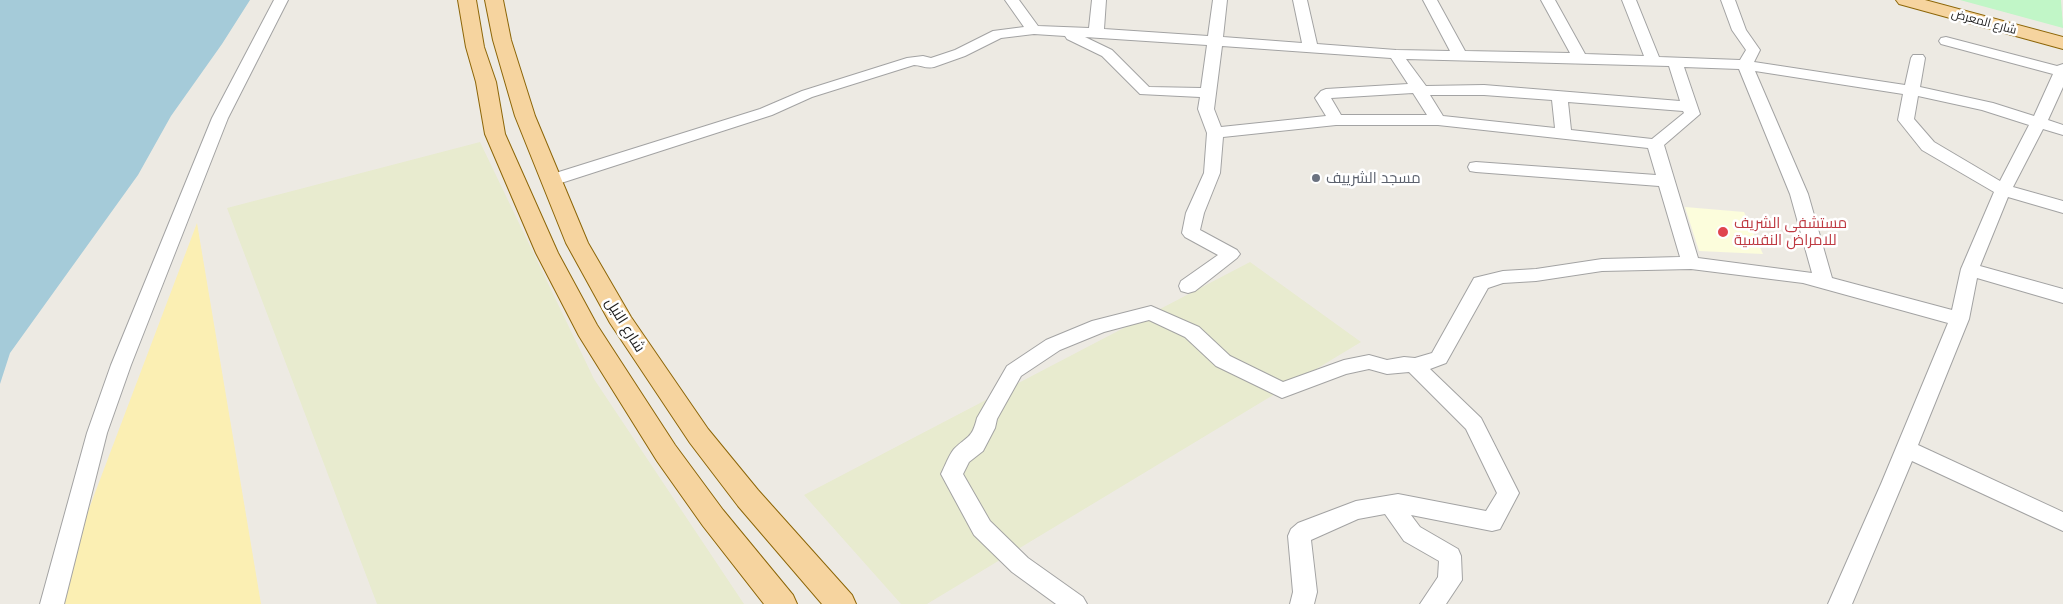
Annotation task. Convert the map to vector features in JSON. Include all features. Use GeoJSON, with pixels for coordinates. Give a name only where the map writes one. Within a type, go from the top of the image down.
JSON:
{"type":"FeatureCollection","features":[{"type":"Feature","properties":{"kind":"main road"},"geometry":{"type":"LineString","coordinates":[[467,0],[475,47],[486,82],[493,126],[538,236],[588,330],[666,453],[713,518],[782,604]]}},
{"type":"Feature","properties":{"kind":"main road","name":"شارع النيل"},"geometry":{"type":"LineString","coordinates":[[494,0],[502,40],[522,106],[577,243],[633,339],[699,436],[748,498],[841,604]]}},
{"type":"Feature","properties":{"kind":"main road","name":"شارع المعرض"},"geometry":{"type":"LineString","coordinates":[[1906,0],[2057,38]]}},
{"type":"Feature","properties":{"kind":"main road","name":"شارع المعرض"},"geometry":{"type":"LineString","coordinates":[[1933,0],[2057,38]]}},
{"type":"Feature","properties":{"kind":"main road"},"geometry":{"type":"LineString","coordinates":[[489,102],[506,102],[522,106],[514,117],[493,126]]}},
{"type":"Feature","properties":{"kind":"street"},"geometry":{"type":"LineString","coordinates":[[52,604],[97,433],[121,365],[220,118],[281,0]]}},
{"type":"Feature","properties":{"kind":"street"},"geometry":{"type":"LineString","coordinates":[[1012,0],[1034,30]]}},
{"type":"Feature","properties":{"kind":"street"},"geometry":{"type":"LineString","coordinates":[[1096,33],[1099,0]]}},
{"type":"Feature","properties":{"kind":"street"},"geometry":{"type":"LineString","coordinates":[[1188,286],[1231,254],[1190,232],[1195,213],[1212,173],[1215,133],[1207,116],[1207,93],[1220,0]]}},
{"type":"Feature","properties":{"kind":"street"},"geometry":{"type":"LineString","coordinates":[[1300,0],[1311,48]]}},
{"type":"Feature","properties":{"kind":"street"},"geometry":{"type":"LineString","coordinates":[[1430,0],[1460,55]]}},
{"type":"Feature","properties":{"kind":"street"},"geometry":{"type":"LineString","coordinates":[[1548,0],[1580,58]]}},
{"type":"Feature","properties":{"kind":"street"},"geometry":{"type":"LineString","coordinates":[[1629,0],[1653,61]]}},
{"type":"Feature","properties":{"kind":"street"},"geometry":{"type":"LineString","coordinates":[[1728,0],[1739,30],[1754,50],[1745,65]]}},
{"type":"Feature","properties":{"kind":"street"},"geometry":{"type":"LineString","coordinates":[[552,180],[766,112],[785,101],[912,61],[923,60],[929,64],[960,53],[998,34],[1034,30],[1057,30],[1396,54],[1580,58],[1745,65],[1912,90],[1987,106],[2063,130]]}},
{"type":"Feature","properties":{"kind":"street"},"geometry":{"type":"LineString","coordinates":[[1057,30],[1108,53],[1145,91],[1207,93]]}},
{"type":"Feature","properties":{"kind":"street"},"geometry":{"type":"LineString","coordinates":[[1840,604],[1959,319],[1970,269],[2003,190],[2060,81],[1946,41]]}},
{"type":"Feature","properties":{"kind":"street"},"geometry":{"type":"LineString","coordinates":[[1396,54],[1438,120]]}},
{"type":"Feature","properties":{"kind":"street"},"geometry":{"type":"LineString","coordinates":[[1918,58],[1906,120],[1928,146],[2003,190],[2063,207]]}},
{"type":"Feature","properties":{"kind":"street"},"geometry":{"type":"LineString","coordinates":[[1215,133],[1336,120],[1438,120],[1563,132],[1655,144],[1692,114],[1675,62]]}},
{"type":"Feature","properties":{"kind":"street"},"geometry":{"type":"LineString","coordinates":[[1745,65],[1799,194],[1824,282]]}},
{"type":"Feature","properties":{"kind":"street"},"geometry":{"type":"LineString","coordinates":[[1336,120],[1323,98],[1326,94],[1420,90],[1484,90],[1690,107]]}},
{"type":"Feature","properties":{"kind":"street"},"geometry":{"type":"LineString","coordinates":[[1560,97],[1563,132]]}},
{"type":"Feature","properties":{"kind":"street"},"geometry":{"type":"LineString","coordinates":[[1655,144],[1691,263]]}},
{"type":"Feature","properties":{"kind":"street"},"geometry":{"type":"LineString","coordinates":[[1476,168],[1667,181]]}},
{"type":"Feature","properties":{"kind":"street"},"geometry":{"type":"LineString","coordinates":[[1075,604],[1020,565],[982,528],[952,474],[962,456],[976,445],[985,428],[987,418],[1014,371],[1053,345],[1099,326],[1151,313],[1192,332],[1223,361],[1282,390],[1344,367],[1369,362],[1387,367],[1404,364],[1415,366],[1439,358],[1481,283],[1503,276],[1536,275],[1602,265],[1691,263],[1745,268],[1824,282],[1959,319]]}},
{"type":"Feature","properties":{"kind":"street"},"geometry":{"type":"LineString","coordinates":[[1970,269],[2063,296]]}},
{"type":"Feature","properties":{"kind":"street"},"geometry":{"type":"LineString","coordinates":[[1302,604],[1305,592],[1299,536],[1306,530],[1356,510],[1398,503],[1492,522],[1508,493],[1474,424],[1415,366]]}},
{"type":"Feature","properties":{"kind":"street"},"geometry":{"type":"LineString","coordinates":[[1906,449],[2063,522]]}},
{"type":"Feature","properties":{"kind":"street"},"geometry":{"type":"LineString","coordinates":[[1398,503],[1392,506],[1412,534],[1450,556],[1450,580],[1432,604]]}},
{"type":"Feature","properties":{"kind":"shaded area"},"geometry":{"type":"Polygon","coordinates":[[[480,142],[594,379],[744,604],[377,604],[227,208],[480,142]]]}},
{"type":"Feature","properties":{"kind":"shaded area","name":"مستشفى الشريف للامراض النفسية"},"geometry":{"type":"Polygon","coordinates":[[[1685,207],[1744,212],[1763,254],[1699,251],[1685,207]]]}},
{"type":"Feature","properties":{"kind":"shaded area"},"geometry":{"type":"Polygon","coordinates":[[[1250,262],[1361,342],[927,604],[901,604],[804,495],[1250,262]]]}},
{"type":"Feature","properties":{"kind":"sand"},"geometry":{"type":"Polygon","coordinates":[[[197,223],[261,604],[53,604],[197,223]]]}},
{"type":"Feature","properties":{"kind":"green space"},"geometry":{"type":"Polygon","coordinates":[[[1960,0],[2061,0],[2063,28],[1960,0]]]}},
{"type":"Feature","properties":{"kind":"water"},"geometry":{"type":"Polygon","coordinates":[[[0,0],[250,0],[222,44],[171,116],[138,175],[10,353],[0,384],[0,0]]]}},
{"type":"Feature","properties":{"kind":"place","name":"مسجد الشرييف"},"geometry":{"type":"Point","coordinates":[1316,178]}},
{"type":"Feature","properties":{"kind":"place","name":"مستشفى الشريف للامراض النفسية"},"geometry":{"type":"Point","coordinates":[1723,232]}}]}
